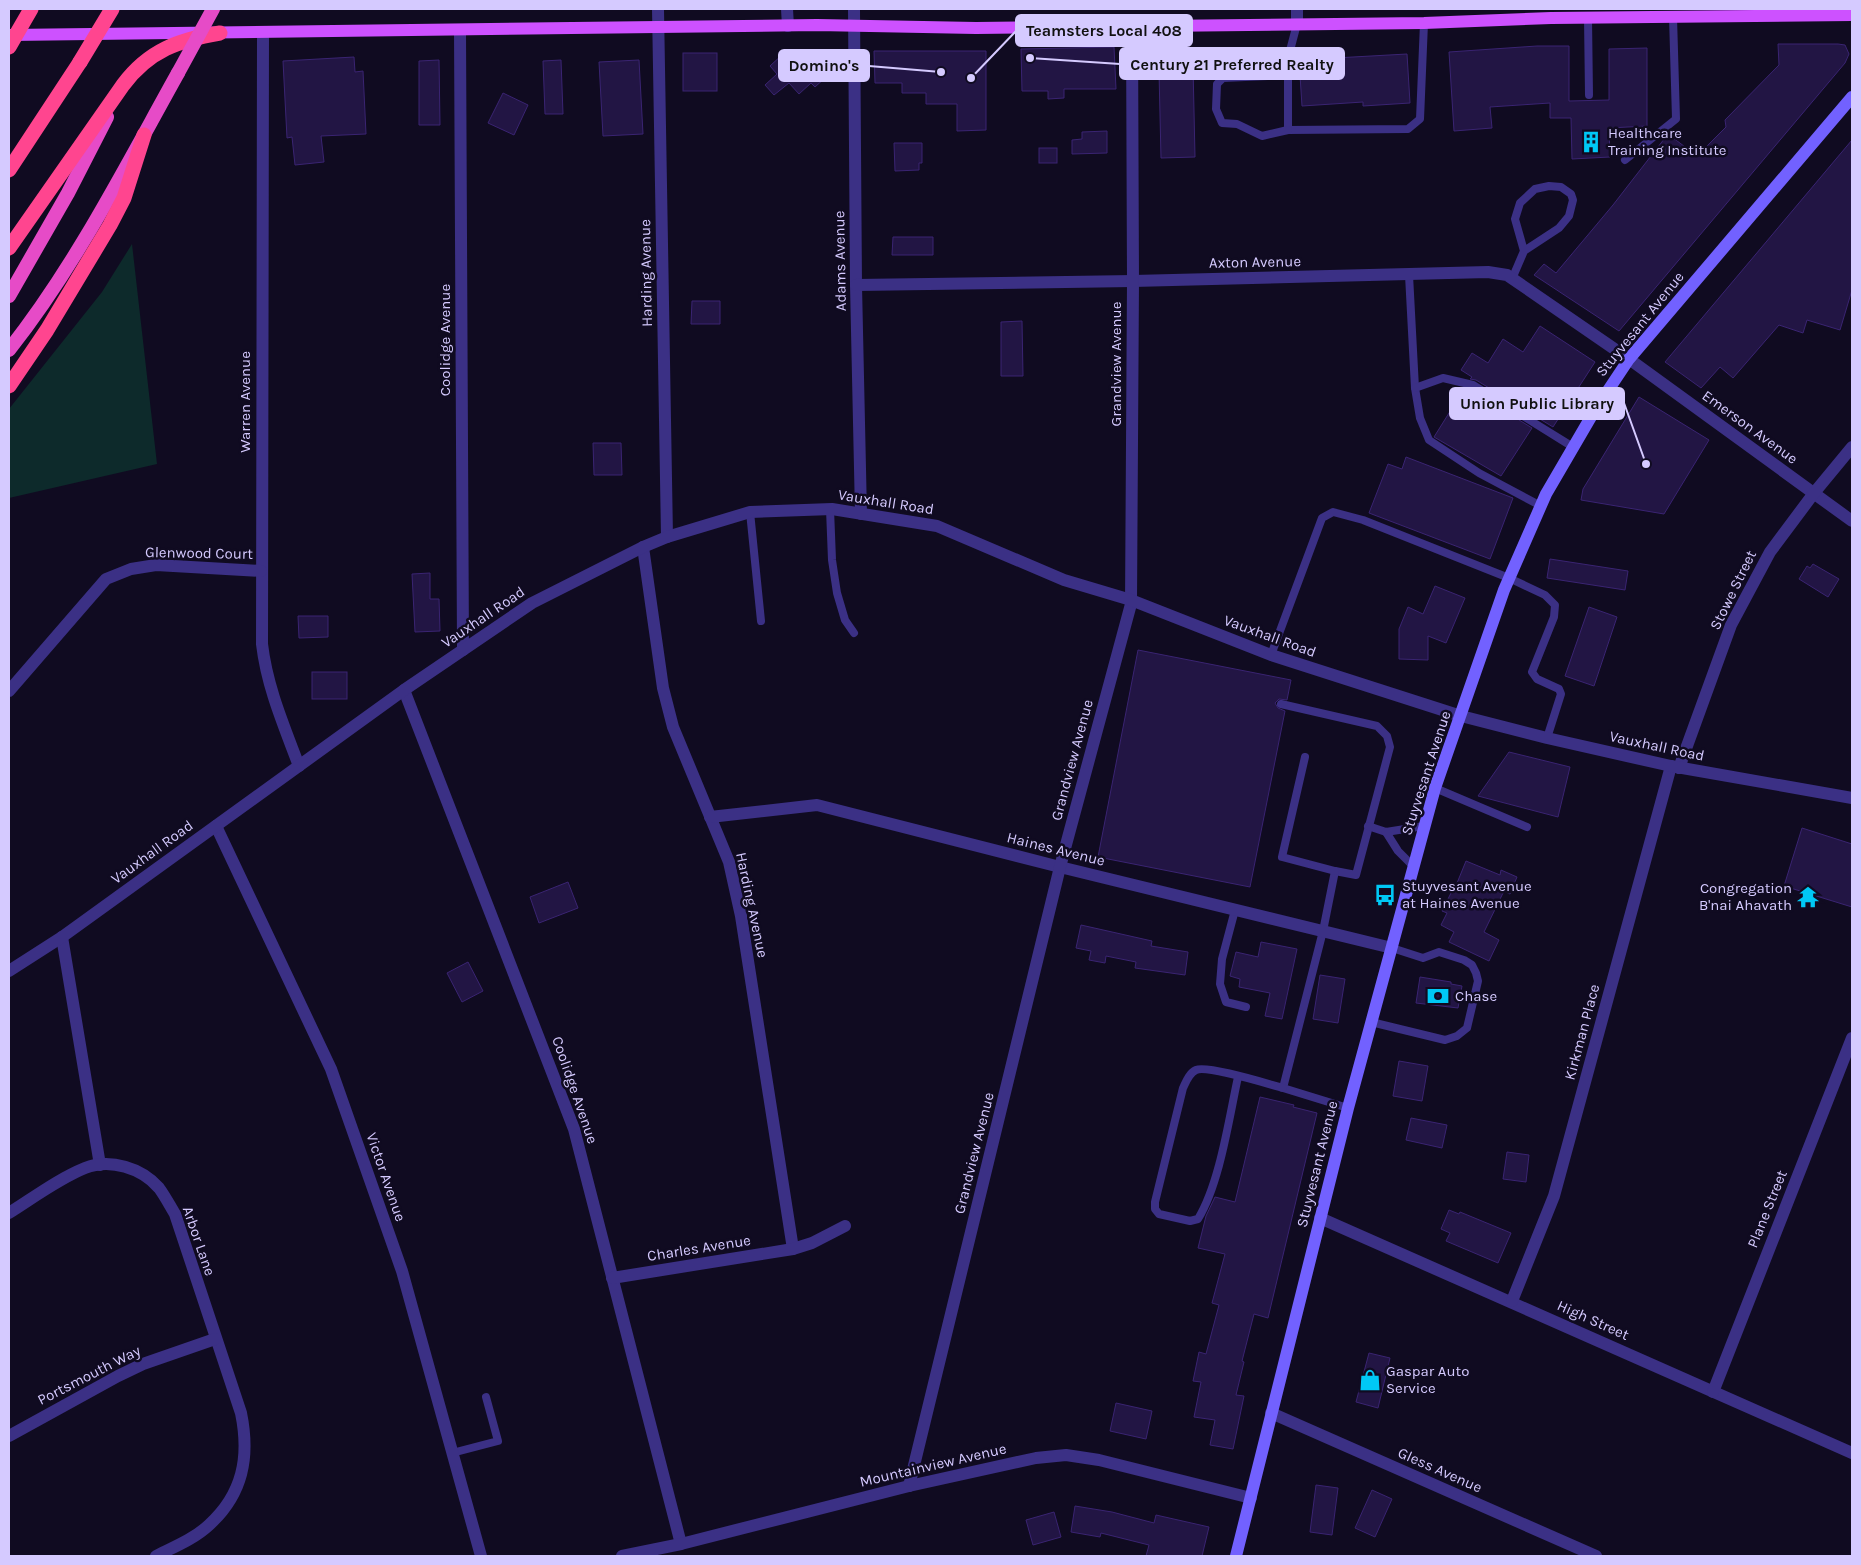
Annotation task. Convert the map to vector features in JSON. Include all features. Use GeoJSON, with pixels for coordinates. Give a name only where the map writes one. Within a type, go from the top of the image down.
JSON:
{"type":"FeatureCollection","features":[{"type":"Feature","properties":{"kind":"highway"},"geometry":{"type":"LineString","coordinates":[[9,47],[31,9]]}},
{"type":"Feature","properties":{"kind":"highway"},"geometry":{"type":"LineString","coordinates":[[9,170],[80,62],[112,9]]}},
{"type":"Feature","properties":{"kind":"highway"},"geometry":{"type":"LineString","coordinates":[[9,350],[40,308],[108,200],[213,9]]}},
{"type":"Feature","properties":{"kind":"highway"},"geometry":{"type":"LineString","coordinates":[[9,248],[123,85],[137,68],[163,49],[186,40],[220,33]]}},
{"type":"Feature","properties":{"kind":"highway"},"geometry":{"type":"LineString","coordinates":[[9,296],[68,193],[123,85]]}},
{"type":"Feature","properties":{"kind":"highway"},"geometry":{"type":"LineString","coordinates":[[9,386],[48,330],[117,212],[124,198],[144,135]]}},
{"type":"Feature","properties":{"kind":"main road"},"geometry":{"type":"LineString","coordinates":[[9,35],[659,27],[855,26],[944,28],[1424,23],[1588,18],[1852,15]]}},
{"type":"Feature","properties":{"kind":"main road","name":"Stuyvesant Avenue"},"geometry":{"type":"LineString","coordinates":[[1236,1556],[1348,1108],[1424,826],[1435,788],[1509,578],[1541,506],[1573,447],[1629,358],[1852,97]]}},
{"type":"Feature","properties":{"kind":"street","name":"Harding Avenue"},"geometry":{"type":"LineString","coordinates":[[658,9],[667,538]]}},
{"type":"Feature","properties":{"kind":"street"},"geometry":{"type":"LineString","coordinates":[[788,9],[788,26]]}},
{"type":"Feature","properties":{"kind":"street","name":"Adams Avenue"},"geometry":{"type":"LineString","coordinates":[[854,9],[856,285],[861,514]]}},
{"type":"Feature","properties":{"kind":"street"},"geometry":{"type":"LineString","coordinates":[[1297,9],[1297,24]]}},
{"type":"Feature","properties":{"kind":"street","name":"Grandview Avenue"},"geometry":{"type":"LineString","coordinates":[[910,1486],[1060,867],[1131,600],[1132,26]]}},
{"type":"Feature","properties":{"kind":"street","name":"Coolidge Avenue"},"geometry":{"type":"LineString","coordinates":[[460,30],[463,650]]}},
{"type":"Feature","properties":{"kind":"street","name":"Warren Avenue"},"geometry":{"type":"LineString","coordinates":[[263,32],[262,644],[264,666],[273,696],[299,766]]}},
{"type":"Feature","properties":{"kind":"street","name":"Axton Avenue"},"geometry":{"type":"LineString","coordinates":[[856,285],[1133,281],[1488,272],[1507,275],[1629,358]]}},
{"type":"Feature","properties":{"kind":"street","name":"Emerson Avenue"},"geometry":{"type":"LineString","coordinates":[[1629,358],[1852,521]]}},
{"type":"Feature","properties":{"kind":"street","name":"Stowe Street"},"geometry":{"type":"LineString","coordinates":[[1675,767],[1731,625],[1770,552],[1814,493],[1852,447]]}},
{"type":"Feature","properties":{"kind":"street","name":"Vauxhall Road"},"geometry":{"type":"LineString","coordinates":[[9,971],[62,936],[404,690],[532,603],[643,546],[750,512],[830,509],[937,526],[1064,580],[1131,600],[1271,655],[1461,716],[1675,767],[1852,798]]}},
{"type":"Feature","properties":{"kind":"street","name":"Harding Avenue"},"geometry":{"type":"LineString","coordinates":[[643,546],[663,688],[673,727],[729,862],[741,916],[793,1249]]}},
{"type":"Feature","properties":{"kind":"street","name":"Glenwood Court"},"geometry":{"type":"LineString","coordinates":[[9,691],[106,579],[132,569],[156,565],[262,571]]}},
{"type":"Feature","properties":{"kind":"street","name":"Coolidge Avenue"},"geometry":{"type":"LineString","coordinates":[[404,690],[574,1129],[681,1544]]}},
{"type":"Feature","properties":{"kind":"street","name":"Kirkman Place"},"geometry":{"type":"LineString","coordinates":[[1512,1301],[1554,1196],[1675,767]]}},
{"type":"Feature","properties":{"kind":"street","name":"Haines Avenue"},"geometry":{"type":"LineString","coordinates":[[710,817],[817,805],[1060,867],[1392,948]]}},
{"type":"Feature","properties":{"kind":"street","name":"Victor Avenue"},"geometry":{"type":"LineString","coordinates":[[216,826],[331,1069],[402,1271],[481,1556]]}},
{"type":"Feature","properties":{"kind":"street"},"geometry":{"type":"LineString","coordinates":[[9,1214],[86,1168],[100,1165],[62,936]]}},
{"type":"Feature","properties":{"kind":"street","name":"Plane Street"},"geometry":{"type":"LineString","coordinates":[[1713,1392],[1852,1038]]}},
{"type":"Feature","properties":{"kind":"street","name":"Arbor Lane"},"geometry":{"type":"LineString","coordinates":[[100,1165],[124,1166],[148,1178],[162,1193],[175,1214],[241,1413],[246,1447],[243,1469],[236,1490],[228,1503],[208,1526],[192,1538],[156,1556]]}},
{"type":"Feature","properties":{"kind":"street","name":"High Street"},"geometry":{"type":"LineString","coordinates":[[1320,1218],[1512,1301],[1852,1453]]}},
{"type":"Feature","properties":{"kind":"street","name":"Charles Avenue"},"geometry":{"type":"LineString","coordinates":[[612,1278],[793,1249],[812,1243],[845,1226]]}},
{"type":"Feature","properties":{"kind":"street","name":"Portsmouth Way"},"geometry":{"type":"LineString","coordinates":[[9,1436],[143,1364],[215,1338]]}},
{"type":"Feature","properties":{"kind":"street","name":"Gless Avenue"},"geometry":{"type":"LineString","coordinates":[[1271,1413],[1596,1556]]}},
{"type":"Feature","properties":{"kind":"street","name":"Mountainview Avenue"},"geometry":{"type":"LineString","coordinates":[[622,1556],[681,1544],[910,1486],[1036,1458],[1066,1455],[1099,1460],[1251,1498]]}},
{"type":"Feature","properties":{"kind":"lane"},"geometry":{"type":"LineString","coordinates":[[1625,160],[1676,119],[1673,17]]}},
{"type":"Feature","properties":{"kind":"lane"},"geometry":{"type":"LineString","coordinates":[[1588,18],[1589,95]]}},
{"type":"Feature","properties":{"kind":"lane"},"geometry":{"type":"LineString","coordinates":[[1268,76],[1224,78],[1217,84],[1216,109],[1222,123],[1237,124],[1262,136],[1288,130],[1408,129],[1420,119],[1424,23]]}},
{"type":"Feature","properties":{"kind":"lane"},"geometry":{"type":"LineString","coordinates":[[1288,130],[1288,58],[1297,24]]}},
{"type":"Feature","properties":{"kind":"lane"},"geometry":{"type":"LineString","coordinates":[[1512,279],[1524,250],[1559,228],[1568,216],[1573,200],[1571,194],[1561,187],[1549,186],[1535,189],[1520,203],[1515,219],[1524,250]]}},
{"type":"Feature","properties":{"kind":"lane"},"geometry":{"type":"LineString","coordinates":[[1409,274],[1415,388],[1420,418],[1429,440],[1479,473],[1541,506]]}},
{"type":"Feature","properties":{"kind":"lane"},"geometry":{"type":"LineString","coordinates":[[1415,388],[1443,378],[1473,386],[1573,447]]}},
{"type":"Feature","properties":{"kind":"lane"},"geometry":{"type":"LineString","coordinates":[[830,509],[832,560],[837,593],[844,620],[854,633]]}},
{"type":"Feature","properties":{"kind":"lane"},"geometry":{"type":"LineString","coordinates":[[750,512],[761,621]]}},
{"type":"Feature","properties":{"kind":"lane"},"geometry":{"type":"LineString","coordinates":[[1271,655],[1322,518],[1333,512],[1363,520],[1509,578],[1545,595],[1555,605],[1554,616],[1532,672],[1537,679],[1559,688],[1561,694],[1547,738]]}},
{"type":"Feature","properties":{"kind":"lane"},"geometry":{"type":"LineString","coordinates":[[1281,704],[1377,726],[1386,736],[1390,747],[1356,875],[1282,857],[1305,757]]}},
{"type":"Feature","properties":{"kind":"lane"},"geometry":{"type":"LineString","coordinates":[[1435,788],[1527,826]]}},
{"type":"Feature","properties":{"kind":"lane"},"geometry":{"type":"LineString","coordinates":[[1368,826],[1386,832],[1424,826]]}},
{"type":"Feature","properties":{"kind":"lane"},"geometry":{"type":"LineString","coordinates":[[1386,832],[1398,851],[1414,867]]}},
{"type":"Feature","properties":{"kind":"lane"},"geometry":{"type":"LineString","coordinates":[[1284,1088],[1323,931],[1335,871]]}},
{"type":"Feature","properties":{"kind":"lane"},"geometry":{"type":"LineString","coordinates":[[1235,910],[1222,959],[1220,984],[1226,1002],[1246,1007]]}},
{"type":"Feature","properties":{"kind":"lane"},"geometry":{"type":"LineString","coordinates":[[1371,1022],[1445,1040],[1457,1036],[1467,1028],[1478,981],[1472,965],[1464,960],[1438,952],[1423,958],[1392,948]]}},
{"type":"Feature","properties":{"kind":"lane"},"geometry":{"type":"LineString","coordinates":[[1238,1077],[1217,1171],[1203,1211],[1198,1219],[1190,1221],[1159,1214],[1155,1209],[1155,1202],[1183,1088],[1194,1070],[1203,1068],[1284,1088],[1348,1108]]}},
{"type":"Feature","properties":{"kind":"lane"},"geometry":{"type":"LineString","coordinates":[[452,1453],[498,1441],[486,1397]]}},
{"type":"Feature","properties":{"kind":"green space"},"geometry":{"type":"Polygon","coordinates":[[[132,244],[157,464],[9,498],[9,409],[102,292],[132,244]]]}},
{"type":"Feature","properties":{"kind":"building"},"geometry":{"type":"Polygon","coordinates":[[[1778,44],[1838,44],[1845,45],[1849,54],[1845,63],[1619,331],[1534,275],[1544,264],[1556,273],[1613,205],[1668,134],[1697,156],[1726,127],[1725,120],[1779,65],[1778,44]]]}},
{"type":"Feature","properties":{"kind":"building"},"geometry":{"type":"Polygon","coordinates":[[[1537,46],[1569,46],[1569,101],[1609,100],[1609,49],[1647,48],[1647,126],[1609,128],[1610,157],[1572,159],[1571,118],[1550,118],[1550,103],[1490,107],[1492,128],[1454,131],[1449,52],[1537,46]]]}},
{"type":"Feature","properties":{"kind":"building"},"geometry":{"type":"Polygon","coordinates":[[[1114,47],[1116,89],[1064,89],[1064,98],[1048,99],[1048,91],[1022,91],[1021,49],[1114,47]]]}},
{"type":"Feature","properties":{"kind":"building"},"geometry":{"type":"Polygon","coordinates":[[[874,51],[986,51],[986,130],[957,131],[957,104],[926,104],[926,93],[902,93],[902,83],[875,83],[874,51]]]}},
{"type":"Feature","properties":{"kind":"building"},"geometry":{"type":"Polygon","coordinates":[[[683,53],[717,53],[717,91],[683,91],[683,53]]]}},
{"type":"Feature","properties":{"kind":"building"},"geometry":{"type":"Polygon","coordinates":[[[795,53],[807,67],[822,53],[836,68],[815,87],[811,83],[799,94],[789,83],[774,95],[765,85],[777,74],[770,66],[783,54],[787,60],[795,53]]]}},
{"type":"Feature","properties":{"kind":"building"},"geometry":{"type":"Polygon","coordinates":[[[1407,54],[1410,103],[1363,106],[1363,102],[1302,106],[1299,60],[1407,54]]]}},
{"type":"Feature","properties":{"kind":"building"},"geometry":{"type":"Polygon","coordinates":[[[354,57],[355,72],[363,71],[366,134],[321,136],[324,162],[295,165],[292,137],[287,138],[283,61],[354,57]]]}},
{"type":"Feature","properties":{"kind":"building"},"geometry":{"type":"Polygon","coordinates":[[[439,60],[440,125],[419,125],[419,61],[439,60]]]}},
{"type":"Feature","properties":{"kind":"building"},"geometry":{"type":"Polygon","coordinates":[[[561,60],[563,114],[545,114],[543,61],[561,60]]]}},
{"type":"Feature","properties":{"kind":"building"},"geometry":{"type":"Polygon","coordinates":[[[639,60],[643,134],[603,136],[599,62],[639,60]]]}},
{"type":"Feature","properties":{"kind":"building"},"geometry":{"type":"Polygon","coordinates":[[[1170,65],[1193,66],[1195,157],[1161,158],[1159,72],[1170,65]]]}},
{"type":"Feature","properties":{"kind":"building"},"geometry":{"type":"Polygon","coordinates":[[[503,93],[528,105],[514,135],[488,123],[503,93]]]}},
{"type":"Feature","properties":{"kind":"building"},"geometry":{"type":"Polygon","coordinates":[[[1107,131],[1107,153],[1072,154],[1072,140],[1082,139],[1082,132],[1107,131]]]}},
{"type":"Feature","properties":{"kind":"building"},"geometry":{"type":"Polygon","coordinates":[[[1852,140],[1852,290],[1840,330],[1807,320],[1803,333],[1779,325],[1733,378],[1720,367],[1701,388],[1665,362],[1852,140]]]}},
{"type":"Feature","properties":{"kind":"building"},"geometry":{"type":"Polygon","coordinates":[[[894,143],[922,143],[922,163],[919,163],[919,170],[895,171],[894,143]]]}},
{"type":"Feature","properties":{"kind":"building"},"geometry":{"type":"Polygon","coordinates":[[[1039,148],[1057,148],[1057,163],[1039,163],[1039,148]]]}},
{"type":"Feature","properties":{"kind":"building"},"geometry":{"type":"Polygon","coordinates":[[[893,237],[933,237],[933,255],[892,255],[893,237]]]}},
{"type":"Feature","properties":{"kind":"building"},"geometry":{"type":"Polygon","coordinates":[[[692,301],[720,301],[720,324],[691,324],[692,301]]]}},
{"type":"Feature","properties":{"kind":"building"},"geometry":{"type":"Polygon","coordinates":[[[1022,321],[1023,376],[1001,376],[1001,322],[1022,321]]]}},
{"type":"Feature","properties":{"kind":"building"},"geometry":{"type":"Polygon","coordinates":[[[1540,326],[1595,362],[1553,427],[1476,380],[1470,379],[1472,377],[1461,370],[1472,353],[1488,363],[1503,339],[1523,352],[1540,326]]]}},
{"type":"Feature","properties":{"kind":"building"},"geometry":{"type":"Polygon","coordinates":[[[1464,389],[1471,390],[1532,428],[1501,476],[1434,437],[1464,389]]]}},
{"type":"Feature","properties":{"kind":"building"},"geometry":{"type":"Polygon","coordinates":[[[1639,397],[1709,440],[1664,514],[1581,500],[1583,489],[1639,397]]]}},
{"type":"Feature","properties":{"kind":"building"},"geometry":{"type":"Polygon","coordinates":[[[593,443],[621,443],[622,475],[594,475],[593,443]]]}},
{"type":"Feature","properties":{"kind":"building"},"geometry":{"type":"Polygon","coordinates":[[[1406,457],[1513,498],[1490,559],[1369,513],[1388,464],[1402,469],[1406,457]]]}},
{"type":"Feature","properties":{"kind":"building"},"geometry":{"type":"Polygon","coordinates":[[[1550,559],[1628,571],[1625,590],[1547,578],[1550,559]]]}},
{"type":"Feature","properties":{"kind":"building"},"geometry":{"type":"Polygon","coordinates":[[[1813,564],[1839,579],[1828,597],[1799,579],[1807,566],[1810,568],[1813,564]]]}},
{"type":"Feature","properties":{"kind":"building"},"geometry":{"type":"Polygon","coordinates":[[[430,573],[430,599],[439,599],[440,631],[415,632],[412,574],[430,573]]]}},
{"type":"Feature","properties":{"kind":"building"},"geometry":{"type":"Polygon","coordinates":[[[1435,586],[1465,598],[1446,643],[1428,636],[1428,660],[1399,659],[1399,629],[1408,607],[1423,614],[1435,586]]]}},
{"type":"Feature","properties":{"kind":"building"},"geometry":{"type":"Polygon","coordinates":[[[1589,607],[1617,617],[1594,686],[1565,676],[1589,607]]]}},
{"type":"Feature","properties":{"kind":"building"},"geometry":{"type":"Polygon","coordinates":[[[298,616],[328,616],[328,637],[299,638],[298,616]]]}},
{"type":"Feature","properties":{"kind":"building"},"geometry":{"type":"Polygon","coordinates":[[[1138,650],[1291,680],[1287,700],[1279,699],[1275,703],[1278,708],[1285,711],[1250,887],[1098,857],[1138,650]]]}},
{"type":"Feature","properties":{"kind":"building"},"geometry":{"type":"Polygon","coordinates":[[[312,672],[347,672],[347,699],[312,699],[312,672]]]}},
{"type":"Feature","properties":{"kind":"building"},"geometry":{"type":"Polygon","coordinates":[[[1509,752],[1570,767],[1558,817],[1478,796],[1509,752]]]}},
{"type":"Feature","properties":{"kind":"building"},"geometry":{"type":"Polygon","coordinates":[[[1802,828],[1852,844],[1852,907],[1784,886],[1802,828]]]}},
{"type":"Feature","properties":{"kind":"building"},"geometry":{"type":"Polygon","coordinates":[[[1466,861],[1500,875],[1501,870],[1517,877],[1510,894],[1504,891],[1484,932],[1499,940],[1489,961],[1449,942],[1454,932],[1441,925],[1447,913],[1442,911],[1455,888],[1466,861]]]}},
{"type":"Feature","properties":{"kind":"building"},"geometry":{"type":"Polygon","coordinates":[[[568,882],[578,908],[539,923],[530,897],[568,882]]]}},
{"type":"Feature","properties":{"kind":"building"},"geometry":{"type":"Polygon","coordinates":[[[1081,925],[1152,941],[1151,946],[1188,952],[1185,975],[1135,968],[1136,962],[1106,956],[1105,963],[1089,960],[1091,951],[1076,948],[1081,925]]]}},
{"type":"Feature","properties":{"kind":"building"},"geometry":{"type":"Polygon","coordinates":[[[1261,942],[1297,949],[1282,1019],[1265,1016],[1270,993],[1239,987],[1240,979],[1230,976],[1236,952],[1258,957],[1261,942]]]}},
{"type":"Feature","properties":{"kind":"building"},"geometry":{"type":"Polygon","coordinates":[[[468,962],[483,991],[462,1002],[447,973],[468,962]]]}},
{"type":"Feature","properties":{"kind":"building"},"geometry":{"type":"Polygon","coordinates":[[[1320,975],[1345,979],[1338,1023],[1313,1019],[1320,975]]]}},
{"type":"Feature","properties":{"kind":"building"},"geometry":{"type":"Polygon","coordinates":[[[1420,977],[1451,982],[1451,984],[1462,986],[1458,1008],[1416,1003],[1420,977]]]}},
{"type":"Feature","properties":{"kind":"building"},"geometry":{"type":"Polygon","coordinates":[[[1399,1061],[1428,1066],[1422,1101],[1393,1096],[1399,1061]]]}},
{"type":"Feature","properties":{"kind":"building"},"geometry":{"type":"Polygon","coordinates":[[[1260,1097],[1317,1113],[1268,1318],[1254,1314],[1242,1361],[1244,1362],[1236,1395],[1244,1396],[1233,1449],[1210,1445],[1215,1420],[1194,1417],[1201,1382],[1193,1381],[1199,1352],[1206,1354],[1219,1305],[1212,1303],[1225,1254],[1198,1248],[1206,1216],[1215,1197],[1235,1202],[1260,1097]]]}},
{"type":"Feature","properties":{"kind":"building"},"geometry":{"type":"Polygon","coordinates":[[[1411,1118],[1447,1125],[1442,1148],[1406,1140],[1411,1118]]]}},
{"type":"Feature","properties":{"kind":"building"},"geometry":{"type":"Polygon","coordinates":[[[1507,1152],[1529,1155],[1526,1182],[1503,1179],[1507,1152]]]}},
{"type":"Feature","properties":{"kind":"building"},"geometry":{"type":"Polygon","coordinates":[[[1449,1210],[1459,1214],[1460,1212],[1511,1233],[1498,1263],[1446,1241],[1450,1233],[1441,1229],[1449,1210]]]}},
{"type":"Feature","properties":{"kind":"building"},"geometry":{"type":"Polygon","coordinates":[[[1369,1353],[1390,1358],[1378,1408],[1356,1402],[1369,1353]]]}},
{"type":"Feature","properties":{"kind":"building"},"geometry":{"type":"Polygon","coordinates":[[[1116,1403],[1152,1411],[1146,1439],[1110,1431],[1116,1403]]]}},
{"type":"Feature","properties":{"kind":"building"},"geometry":{"type":"Polygon","coordinates":[[[1316,1485],[1338,1488],[1332,1535],[1310,1532],[1316,1485]]]}},
{"type":"Feature","properties":{"kind":"building"},"geometry":{"type":"Polygon","coordinates":[[[1372,1490],[1392,1499],[1375,1537],[1355,1528],[1372,1490]]]}},
{"type":"Feature","properties":{"kind":"building"},"geometry":{"type":"Polygon","coordinates":[[[1075,1506],[1112,1512],[1154,1523],[1156,1515],[1209,1527],[1202,1556],[1146,1556],[1149,1545],[1101,1533],[1100,1537],[1071,1532],[1075,1506]]]}},
{"type":"Feature","properties":{"kind":"building"},"geometry":{"type":"Polygon","coordinates":[[[1054,1512],[1061,1537],[1033,1545],[1026,1520],[1054,1512]]]}},
{"type":"Feature","properties":{"kind":"place","name":"Century 21 Preferred Realty"},"geometry":{"type":"Point","coordinates":[1030,58]}},
{"type":"Feature","properties":{"kind":"place","name":"Domino's"},"geometry":{"type":"Point","coordinates":[941,72]}},
{"type":"Feature","properties":{"kind":"place","name":"Teamsters Local 408"},"geometry":{"type":"Point","coordinates":[971,78]}},
{"type":"Feature","properties":{"kind":"place","name":"Healthcare Training Institute"},"geometry":{"type":"Point","coordinates":[1591,142]}},
{"type":"Feature","properties":{"kind":"place","name":"Union Public Library"},"geometry":{"type":"Point","coordinates":[1646,464]}},
{"type":"Feature","properties":{"kind":"place","name":"Stuyvesant Avenue at Haines Avenue"},"geometry":{"type":"Point","coordinates":[1385,895]}},
{"type":"Feature","properties":{"kind":"place","name":"Congregation B'nai Ahavath"},"geometry":{"type":"Point","coordinates":[1808,897]}},
{"type":"Feature","properties":{"kind":"place","name":"Chase"},"geometry":{"type":"Point","coordinates":[1438,996]}},
{"type":"Feature","properties":{"kind":"place","name":"Gaspar Auto Service"},"geometry":{"type":"Point","coordinates":[1370,1380]}}]}
